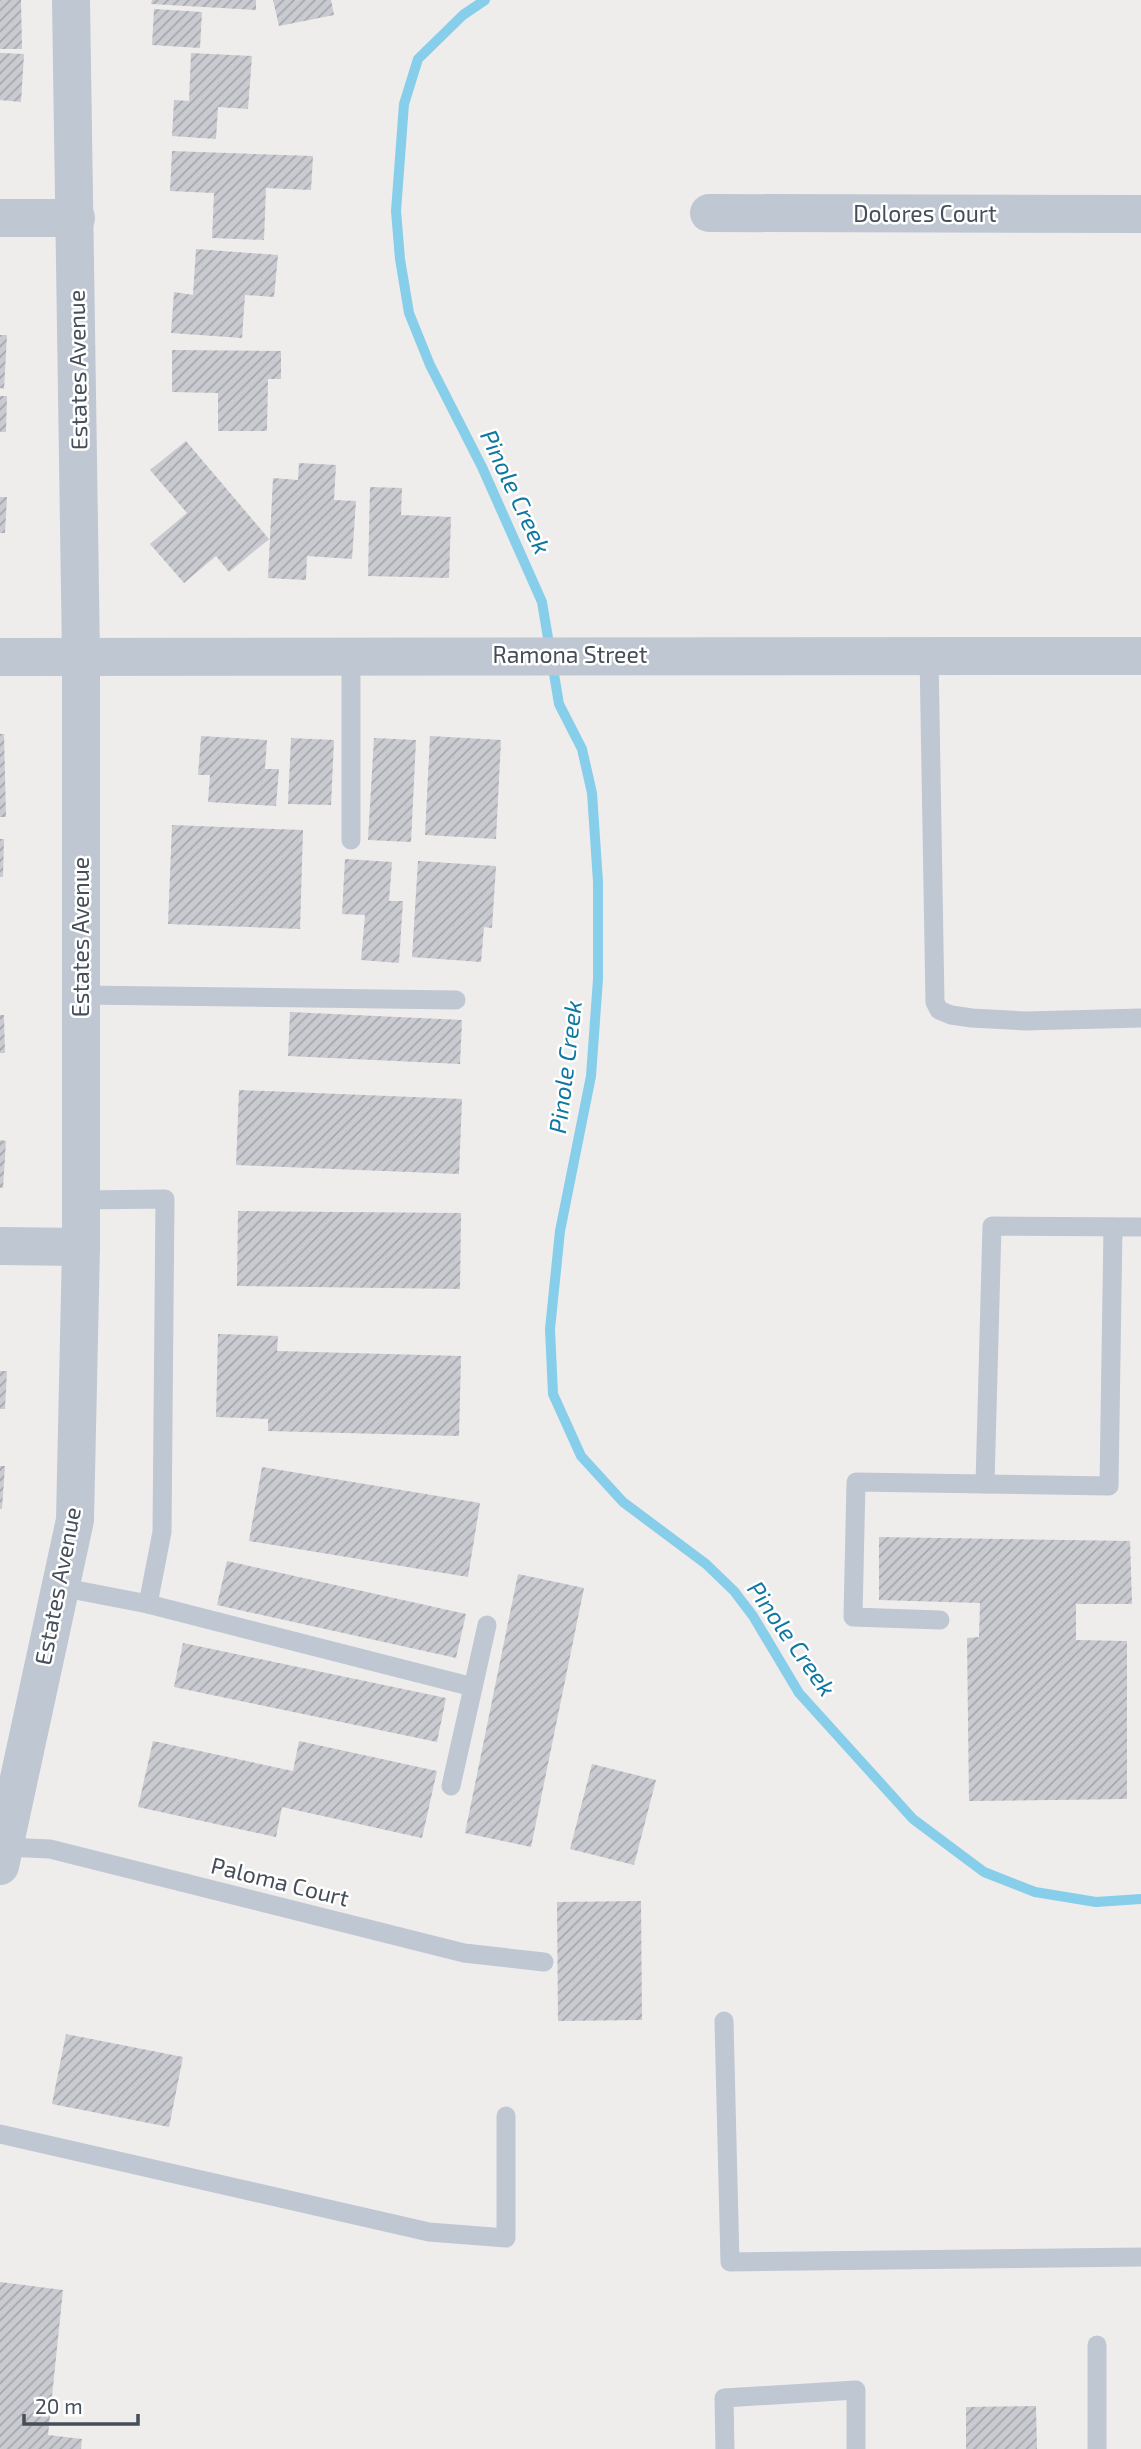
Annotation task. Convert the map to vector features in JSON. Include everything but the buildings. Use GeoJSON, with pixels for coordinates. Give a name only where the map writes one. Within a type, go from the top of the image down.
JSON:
{"type":"FeatureCollection","features":[{"type":"Feature","properties":{"kind":"street","name":"Estates Avenue"},"geometry":{"type":"LineString","coordinates":[[1,1853],[75,1520],[81,1247],[81,657],[71,0]]}},
{"type":"Feature","properties":{"kind":"street","name":"Dolores Court"},"geometry":{"type":"LineString","coordinates":[[709,213],[1141,214]]}},
{"type":"Feature","properties":{"kind":"street"},"geometry":{"type":"LineString","coordinates":[[0,218],[76,218]]}},
{"type":"Feature","properties":{"kind":"street","name":"Ramona Street"},"geometry":{"type":"LineString","coordinates":[[0,657],[580,654],[1141,656]]}},
{"type":"Feature","properties":{"kind":"street"},"geometry":{"type":"LineString","coordinates":[[0,1246],[81,1247]]}},
{"type":"Feature","properties":{"kind":"lane"},"geometry":{"type":"LineString","coordinates":[[351,655],[352,840]]}},
{"type":"Feature","properties":{"kind":"lane"},"geometry":{"type":"LineString","coordinates":[[929,655],[934,1002],[939,1010],[951,1015],[985,1018],[1025,1021],[1141,1018]]}},
{"type":"Feature","properties":{"kind":"lane"},"geometry":{"type":"LineString","coordinates":[[81,995],[456,1000]]}},
{"type":"Feature","properties":{"kind":"lane"},"geometry":{"type":"LineString","coordinates":[[81,1200],[165,1199],[162,1532],[148,1604]]}},
{"type":"Feature","properties":{"kind":"lane"},"geometry":{"type":"LineString","coordinates":[[985,1484],[992,1226],[1141,1227]]}},
{"type":"Feature","properties":{"kind":"lane"},"geometry":{"type":"LineString","coordinates":[[940,1620],[853,1617],[856,1482],[1109,1486],[1113,1227]]}},
{"type":"Feature","properties":{"kind":"lane"},"geometry":{"type":"LineString","coordinates":[[60,1587],[148,1604],[473,1687]]}},
{"type":"Feature","properties":{"kind":"lane"},"geometry":{"type":"LineString","coordinates":[[451,1786],[487,1625]]}},
{"type":"Feature","properties":{"kind":"lane","name":"Paloma Court"},"geometry":{"type":"LineString","coordinates":[[1,1853],[50,1849],[464,1953],[544,1962]]}},
{"type":"Feature","properties":{"kind":"lane"},"geometry":{"type":"LineString","coordinates":[[724,2021],[730,2262],[1141,2257]]}},
{"type":"Feature","properties":{"kind":"lane"},"geometry":{"type":"LineString","coordinates":[[0,2134],[429,2232],[506,2238],[506,2116]]}},
{"type":"Feature","properties":{"kind":"lane"},"geometry":{"type":"LineString","coordinates":[[1097,2345],[1097,2449]]}},
{"type":"Feature","properties":{"kind":"lane"},"geometry":{"type":"LineString","coordinates":[[725,2449],[724,2398],[856,2390],[856,2449]]}},
{"type":"Feature","properties":{"kind":"waterway","name":"Pinole Creek"},"geometry":{"type":"LineString","coordinates":[[485,0],[463,15],[418,59],[404,104],[396,211],[400,259],[409,313],[430,365],[482,467],[542,602],[559,704],[582,749],[592,793],[598,882],[598,979],[591,1076],[560,1231],[550,1329],[553,1394],[581,1456],[623,1502],[706,1564],[734,1591],[753,1616],[799,1693],[913,1819],[984,1872],[1035,1892],[1096,1902],[1141,1899]]}}]}
